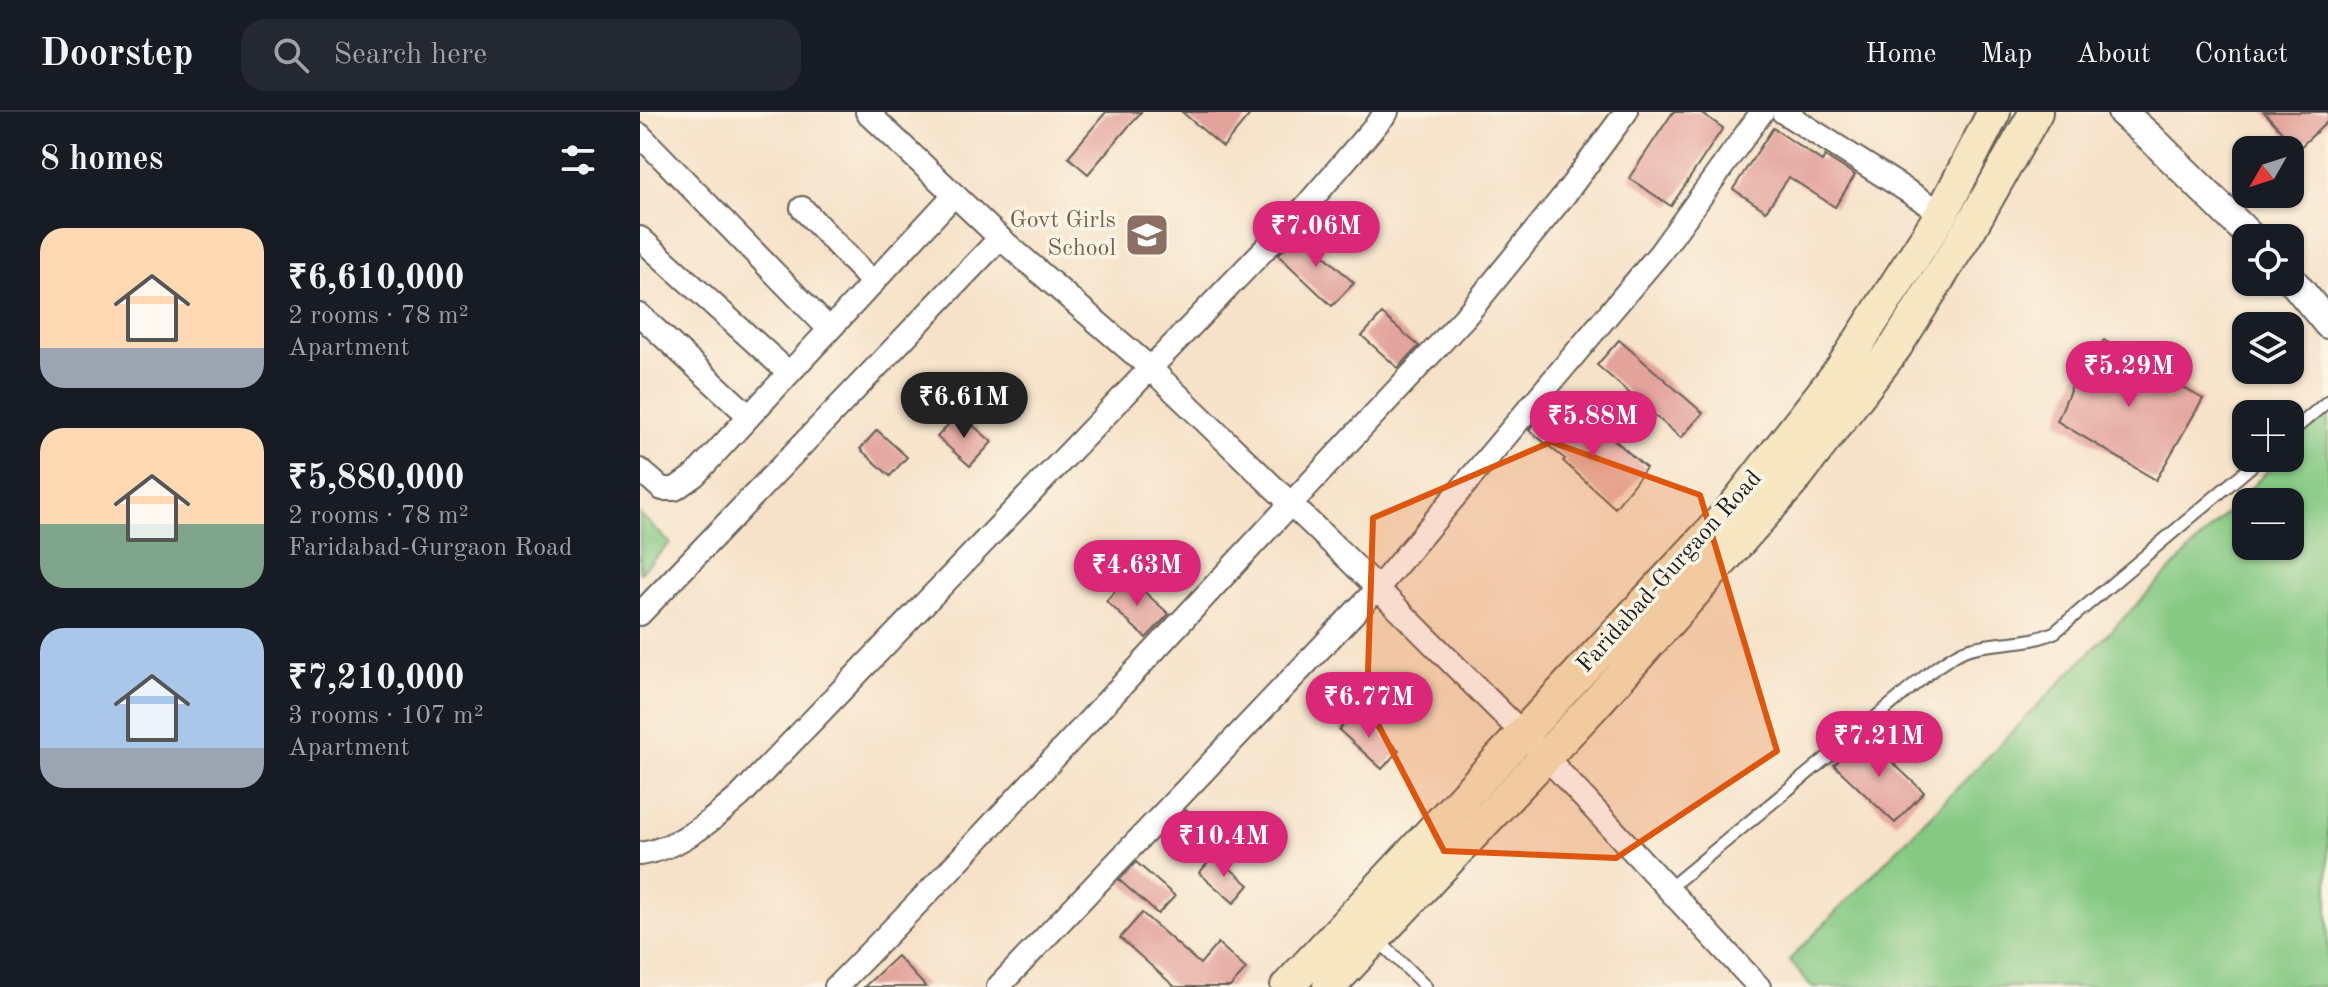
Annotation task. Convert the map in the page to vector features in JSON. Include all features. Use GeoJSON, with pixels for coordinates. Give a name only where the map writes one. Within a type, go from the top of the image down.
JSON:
{"type":"FeatureCollection","features":[{"type":"Feature","properties":{"kind":"main road","name":"Faridabad-Gurgaon Road"},"geometry":{"type":"LineString","coordinates":[[1329,987],[1375,938],[1733,508],[1842,368],[1942,213],[1994,112]]}},
{"type":"Feature","properties":{"kind":"main road","name":"Faridabad-Gurgaon Road"},"geometry":{"type":"LineString","coordinates":[[1287,987],[1534,745],[1792,482],[1896,346],[1969,230],[2036,112]]}},
{"type":"Feature","properties":{"kind":"street"},"geometry":{"type":"LineString","coordinates":[[867,112],[1000,238],[1149,367],[1377,589],[1534,745],[1759,987]]}},
{"type":"Feature","properties":{"kind":"street"},"geometry":{"type":"LineString","coordinates":[[640,854],[690,835],[740,796],[1306,206],[1387,112]]}},
{"type":"Feature","properties":{"kind":"street"},"geometry":{"type":"LineString","coordinates":[[836,987],[946,874],[1464,318],[1508,267],[1626,112]]}},
{"type":"Feature","properties":{"kind":"street"},"geometry":{"type":"LineString","coordinates":[[998,987],[1377,589],[1660,253],[1762,112]]}},
{"type":"Feature","properties":{"kind":"street"},"geometry":{"type":"LineString","coordinates":[[1783,112],[1942,213]]}},
{"type":"Feature","properties":{"kind":"street"},"geometry":{"type":"LineString","coordinates":[[2122,112],[2238,224]]}},
{"type":"Feature","properties":{"kind":"street"},"geometry":{"type":"LineString","coordinates":[[640,135],[829,329]]}},
{"type":"Feature","properties":{"kind":"street"},"geometry":{"type":"LineString","coordinates":[[640,470],[662,489],[675,489],[683,485],[954,195]]}},
{"type":"Feature","properties":{"kind":"street"},"geometry":{"type":"LineString","coordinates":[[802,208],[873,283]]}},
{"type":"Feature","properties":{"kind":"street"},"geometry":{"type":"LineString","coordinates":[[640,238],[789,373]]}},
{"type":"Feature","properties":{"kind":"street"},"geometry":{"type":"LineString","coordinates":[[640,614],[1000,238]]}},
{"type":"Feature","properties":{"kind":"street"},"geometry":{"type":"LineString","coordinates":[[2304,295],[2328,324]]}},
{"type":"Feature","properties":{"kind":"street"},"geometry":{"type":"LineString","coordinates":[[640,315],[749,416]]}},
{"type":"Feature","properties":{"kind":"lane"},"geometry":{"type":"LineString","coordinates":[[2304,421],[2328,401]]}},
{"type":"Feature","properties":{"kind":"lane"},"geometry":{"type":"LineString","coordinates":[[1668,889],[1935,668],[1964,650],[1990,644],[2021,644],[2055,632],[2244,472]]}},
{"type":"Feature","properties":{"kind":"lane"},"geometry":{"type":"LineString","coordinates":[[1375,938],[1426,987]]}},
{"type":"Feature","properties":{"kind":"highlighted area"},"geometry":{"type":"Polygon","coordinates":[[[1551,442],[1700,495],[1777,751],[1616,858],[1444,851],[1367,703],[1373,518],[1551,442]]]}},
{"type":"Feature","properties":{"kind":"green space"},"geometry":{"type":"Polygon","coordinates":[[[2328,408],[2328,987],[1812,987],[1789,960],[2232,507],[2232,560],[2304,560],[2304,488],[2251,488],[2266,472],[2304,472],[2304,433],[2328,408]]]}},
{"type":"Feature","properties":{"kind":"green space"},"geometry":{"type":"Polygon","coordinates":[[[640,514],[670,543],[640,573],[640,514]]]}},
{"type":"Feature","properties":{"kind":"building"},"geometry":{"type":"Polygon","coordinates":[[[1106,112],[1141,112],[1088,174],[1068,157],[1106,112]]]}},
{"type":"Feature","properties":{"kind":"building"},"geometry":{"type":"Polygon","coordinates":[[[1182,112],[1252,112],[1223,147],[1182,112]]]}},
{"type":"Feature","properties":{"kind":"building"},"geometry":{"type":"Polygon","coordinates":[[[1673,112],[1700,112],[1723,128],[1671,206],[1629,178],[1673,112]]]}},
{"type":"Feature","properties":{"kind":"building"},"geometry":{"type":"Polygon","coordinates":[[[2264,112],[2328,112],[2328,121],[2304,143],[2304,136],[2286,136],[2264,112]]]}},
{"type":"Feature","properties":{"kind":"building"},"geometry":{"type":"Polygon","coordinates":[[[1773,128],[1822,161],[1825,156],[1855,175],[1835,207],[1789,177],[1766,211],[1733,189],[1773,128]]]}},
{"type":"Feature","properties":{"kind":"building"},"geometry":{"type":"Polygon","coordinates":[[[1300,233],[1354,283],[1332,306],[1278,255],[1300,233]]]}},
{"type":"Feature","properties":{"kind":"building"},"geometry":{"type":"Polygon","coordinates":[[[1382,314],[1419,346],[1398,368],[1362,336],[1382,314]]]}},
{"type":"Feature","properties":{"kind":"building"},"geometry":{"type":"Polygon","coordinates":[[[1619,340],[1703,413],[1681,438],[1597,365],[1619,340]]]}},
{"type":"Feature","properties":{"kind":"building"},"geometry":{"type":"Polygon","coordinates":[[[2104,340],[2203,399],[2156,480],[2057,421],[2077,374],[2104,340]]]}},
{"type":"Feature","properties":{"kind":"building"},"geometry":{"type":"Polygon","coordinates":[[[1544,412],[1586,445],[1601,428],[1646,468],[1615,508],[1563,461],[1565,459],[1529,430],[1544,412]]]}},
{"type":"Feature","properties":{"kind":"building"},"geometry":{"type":"Polygon","coordinates":[[[959,413],[992,442],[970,466],[937,437],[959,413]]]}},
{"type":"Feature","properties":{"kind":"building"},"geometry":{"type":"Polygon","coordinates":[[[877,430],[907,457],[890,476],[860,449],[877,430]]]}},
{"type":"Feature","properties":{"kind":"building"},"geometry":{"type":"Polygon","coordinates":[[[1128,577],[1169,614],[1146,638],[1106,601],[1128,577]]]}},
{"type":"Feature","properties":{"kind":"building"},"geometry":{"type":"Polygon","coordinates":[[[1355,711],[1399,750],[1382,769],[1339,730],[1355,711]]]}},
{"type":"Feature","properties":{"kind":"building"},"geometry":{"type":"Polygon","coordinates":[[[1865,737],[1924,792],[1895,823],[1834,765],[1865,737]]]}},
{"type":"Feature","properties":{"kind":"building"},"geometry":{"type":"Polygon","coordinates":[[[1186,810],[1218,837],[1197,861],[1164,833],[1186,810]]]}},
{"type":"Feature","properties":{"kind":"building"},"geometry":{"type":"Polygon","coordinates":[[[1215,855],[1249,885],[1234,903],[1199,873],[1215,855]]]}},
{"type":"Feature","properties":{"kind":"building"},"geometry":{"type":"Polygon","coordinates":[[[1136,862],[1175,896],[1158,914],[1119,880],[1136,862]]]}},
{"type":"Feature","properties":{"kind":"building"},"geometry":{"type":"Polygon","coordinates":[[[1142,913],[1200,964],[1218,943],[1246,969],[1230,987],[1175,987],[1120,938],[1142,913]]]}},
{"type":"Feature","properties":{"kind":"building"},"geometry":{"type":"Polygon","coordinates":[[[897,956],[926,987],[864,987],[897,956]]]}},
{"type":"Feature","properties":{"kind":"place","name":"Govt Girls School"},"geometry":{"type":"Point","coordinates":[1147,235]}}]}
